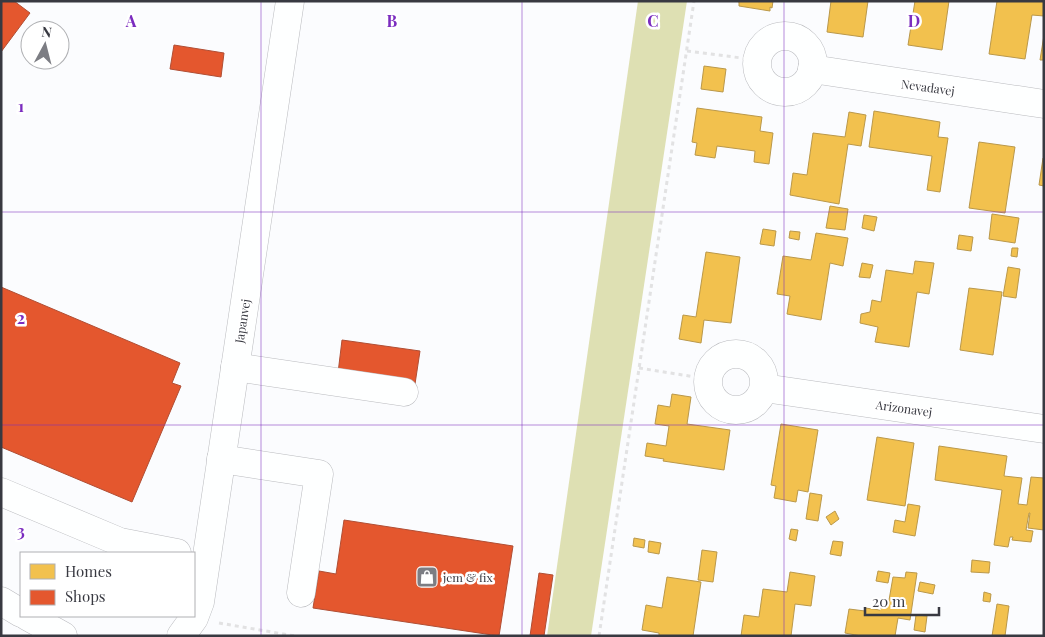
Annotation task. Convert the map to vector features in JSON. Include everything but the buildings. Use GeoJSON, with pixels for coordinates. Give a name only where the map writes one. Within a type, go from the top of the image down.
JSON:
{"type":"FeatureCollection","features":[{"type":"Feature","properties":{"kind":"street","name":"Japanvej"},"geometry":{"type":"LineString","coordinates":[[195,612],[200,602],[200,558],[221,459],[290,1]]}},
{"type":"Feature","properties":{"kind":"street"},"geometry":{"type":"LineString","coordinates":[[780,36],[789,37],[798,39],[805,44],[810,52],[812,69],[809,78],[802,86],[785,92],[775,91],[760,78],[757,70],[757,60],[764,44],[780,36]]}},
{"type":"Feature","properties":{"kind":"street","name":"Nevadavej"},"geometry":{"type":"LineString","coordinates":[[812,69],[1044,104]]}},
{"type":"Feature","properties":{"kind":"street"},"geometry":{"type":"LineString","coordinates":[[740,354],[756,363],[761,370],[764,378],[764,388],[754,404],[746,409],[727,409],[718,404],[712,397],[708,379],[711,370],[723,357],[740,354]]}},
{"type":"Feature","properties":{"kind":"street"},"geometry":{"type":"LineString","coordinates":[[235,367],[404,392]]}},
{"type":"Feature","properties":{"kind":"street","name":"Arizonavej"},"geometry":{"type":"LineString","coordinates":[[764,388],[1044,429]]}},
{"type":"Feature","properties":{"kind":"street"},"geometry":{"type":"LineString","coordinates":[[221,459],[319,474],[301,593]]}},
{"type":"Feature","properties":{"kind":"street"},"geometry":{"type":"LineString","coordinates":[[1,492],[120,542],[172,552]]}},
{"type":"Feature","properties":{"kind":"street"},"geometry":{"type":"LineString","coordinates":[[1,602],[20,612]]}},
{"type":"Feature","properties":{"kind":"street"},"geometry":{"type":"LineString","coordinates":[[29,617],[57,634]]}},
{"type":"Feature","properties":{"kind":"path"},"geometry":{"type":"LineString","coordinates":[[599,636],[694,1]]}},
{"type":"Feature","properties":{"kind":"path"},"geometry":{"type":"LineString","coordinates":[[686,51],[757,60]]}},
{"type":"Feature","properties":{"kind":"path"},"geometry":{"type":"LineString","coordinates":[[639,368],[708,379]]}},
{"type":"Feature","properties":{"kind":"path"},"geometry":{"type":"LineString","coordinates":[[188,627],[295,636]]}},
{"type":"Feature","properties":{"kind":"green space"},"geometry":{"type":"Polygon","coordinates":[[[638,1],[687,1],[591,636],[547,636],[638,1]]]}},
{"type":"Feature","properties":{"kind":"place","name":"jem & fix"},"geometry":{"type":"Point","coordinates":[427,577]}}]}
